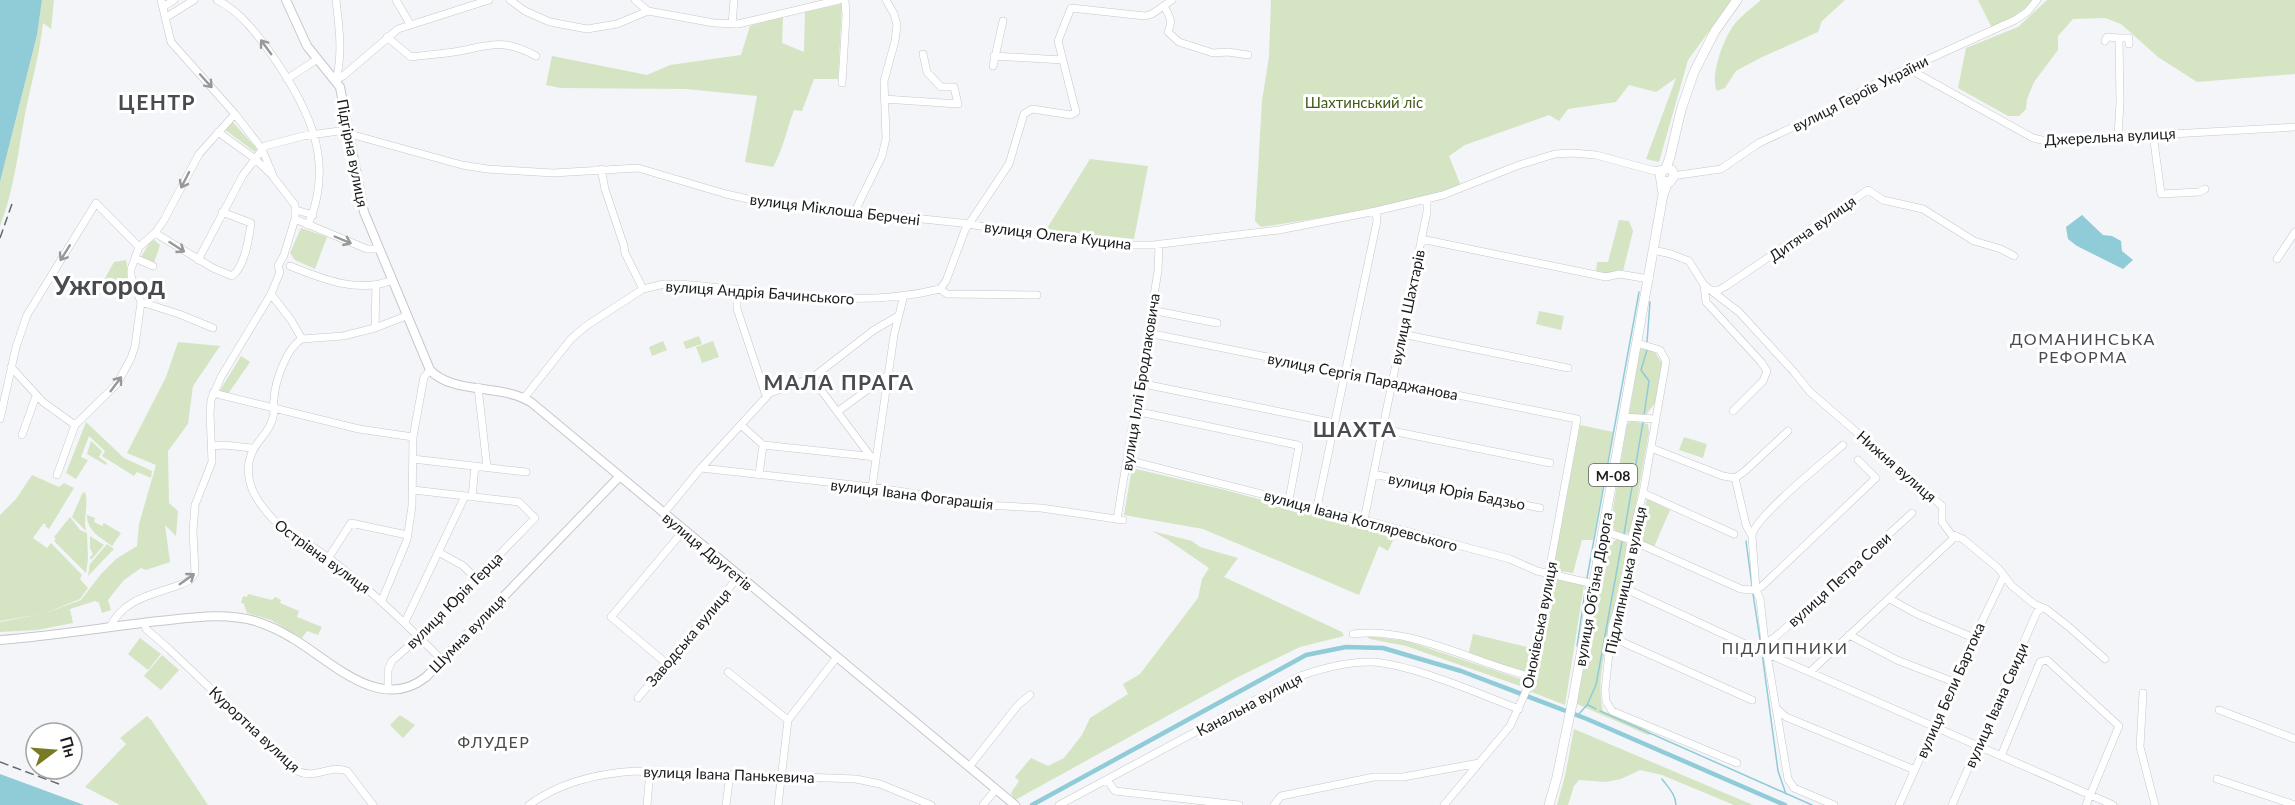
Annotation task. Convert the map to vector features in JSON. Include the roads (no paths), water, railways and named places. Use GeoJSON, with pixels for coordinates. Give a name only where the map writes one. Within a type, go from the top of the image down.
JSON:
{"type":"FeatureCollection","features":[{"type":"Feature","properties":{"kind":"highway","name":"вулиця Обʼїзна Дорога"},"geometry":{"type":"LineString","coordinates":[[1549,805],[1573,699],[1663,195],[1681,110],[1694,72],[1715,31],[1737,0]]}},
{"type":"Feature","properties":{"kind":"main road","name":"Підгірна вулиця"},"geometry":{"type":"LineString","coordinates":[[286,0],[298,30],[316,60],[336,80],[343,96],[364,212],[406,316]]}},
{"type":"Feature","properties":{"kind":"main road"},"geometry":{"type":"LineString","coordinates":[[406,316],[430,370]]}},
{"type":"Feature","properties":{"kind":"main road","name":"вулиця Другетів"},"geometry":{"type":"LineString","coordinates":[[430,370],[445,381],[507,392],[524,398],[1015,805]]}},
{"type":"Feature","properties":{"kind":"main road","name":"Шумна вулиця"},"geometry":{"type":"LineString","coordinates":[[0,640],[45,637],[144,623],[229,617],[255,621],[292,638],[359,682],[376,688],[399,689],[418,682],[442,660],[619,477]]}},
{"type":"Feature","properties":{"kind":"street"},"geometry":{"type":"LineString","coordinates":[[174,0],[162,3],[171,42],[235,114],[262,149],[274,178]]}},
{"type":"Feature","properties":{"kind":"street"},"geometry":{"type":"LineString","coordinates":[[165,18],[194,0]]}},
{"type":"Feature","properties":{"kind":"street"},"geometry":{"type":"LineString","coordinates":[[217,0],[234,11],[253,31],[287,79],[310,120],[315,135],[320,174],[313,215],[308,225]]}},
{"type":"Feature","properties":{"kind":"street"},"geometry":{"type":"LineString","coordinates":[[336,0],[339,50],[339,69],[336,80]]}},
{"type":"Feature","properties":{"kind":"street"},"geometry":{"type":"LineString","coordinates":[[396,0],[410,24]]}},
{"type":"Feature","properties":{"kind":"street"},"geometry":{"type":"LineString","coordinates":[[336,80],[344,76],[398,28],[489,0]]}},
{"type":"Feature","properties":{"kind":"street"},"geometry":{"type":"LineString","coordinates":[[510,0],[525,11],[550,22],[587,29],[617,24],[648,11]]}},
{"type":"Feature","properties":{"kind":"street"},"geometry":{"type":"LineString","coordinates":[[635,0],[648,11],[732,24],[839,0]]}},
{"type":"Feature","properties":{"kind":"street"},"geometry":{"type":"LineString","coordinates":[[732,24],[734,0]]}},
{"type":"Feature","properties":{"kind":"street"},"geometry":{"type":"LineString","coordinates":[[842,83],[845,0]]}},
{"type":"Feature","properties":{"kind":"street"},"geometry":{"type":"LineString","coordinates":[[854,213],[884,149],[887,126],[884,99],[885,74],[897,32],[894,14],[886,0]]}},
{"type":"Feature","properties":{"kind":"street"},"geometry":{"type":"LineString","coordinates":[[940,289],[946,280],[969,224],[1009,164],[1024,114],[1032,109],[1074,114],[1076,112],[1058,40],[1072,4],[1145,16],[1152,14],[1172,0]]}},
{"type":"Feature","properties":{"kind":"street","name":"вулиця Героїв України"},"geometry":{"type":"LineString","coordinates":[[1667,174],[1721,169],[1759,143],[1907,68],[2015,20],[2027,12],[2037,0]]}},
{"type":"Feature","properties":{"kind":"street"},"geometry":{"type":"LineString","coordinates":[[1164,6],[1172,23],[1168,32],[1179,42],[1213,53],[1228,52],[1248,55]]}},
{"type":"Feature","properties":{"kind":"street"},"geometry":{"type":"LineString","coordinates":[[993,66],[1004,21]]}},
{"type":"Feature","properties":{"kind":"street"},"geometry":{"type":"LineString","coordinates":[[2105,40],[2107,37],[2129,38],[2129,44]]}},
{"type":"Feature","properties":{"kind":"street"},"geometry":{"type":"LineString","coordinates":[[387,38],[411,57],[495,43],[510,45],[536,56]]}},
{"type":"Feature","properties":{"kind":"street"},"geometry":{"type":"LineString","coordinates":[[2118,137],[2119,38]]}},
{"type":"Feature","properties":{"kind":"street"},"geometry":{"type":"LineString","coordinates":[[884,99],[958,104],[954,87],[941,87],[927,72],[923,54]]}},
{"type":"Feature","properties":{"kind":"street"},"geometry":{"type":"LineString","coordinates":[[994,56],[1062,60]]}},
{"type":"Feature","properties":{"kind":"street"},"geometry":{"type":"LineString","coordinates":[[287,79],[316,60]]}},
{"type":"Feature","properties":{"kind":"street","name":"Джерельна вулиця"},"geometry":{"type":"LineString","coordinates":[[1907,68],[2039,140],[2295,127]]}},
{"type":"Feature","properties":{"kind":"street"},"geometry":{"type":"LineString","coordinates":[[57,475],[75,425],[108,394],[125,372],[135,346],[141,302],[131,276],[139,247],[155,233],[194,162],[235,114]]}},
{"type":"Feature","properties":{"kind":"street","name":"вулиця Міклоша Берчені"},"geometry":{"type":"LineString","coordinates":[[262,149],[270,144],[339,131],[462,165],[487,169],[534,173],[638,168],[760,202],[969,224]]}},
{"type":"Feature","properties":{"kind":"street"},"geometry":{"type":"LineString","coordinates":[[110,627],[118,614],[133,601],[182,584],[190,580],[195,573],[193,531],[195,505],[211,467],[210,413],[213,393],[271,294],[280,272],[278,266],[284,255],[295,219],[296,210],[293,200],[274,178],[254,158],[218,132]]}},
{"type":"Feature","properties":{"kind":"street"},"geometry":{"type":"LineString","coordinates":[[2153,134],[2161,194],[2199,192],[2205,189]]}},
{"type":"Feature","properties":{"kind":"street"},"geometry":{"type":"LineString","coordinates":[[198,260],[222,212],[254,158],[262,149]]}},
{"type":"Feature","properties":{"kind":"street","name":"вулиця Олега Куцина"},"geometry":{"type":"LineString","coordinates":[[969,224],[1108,243],[1159,244],[1279,230],[1427,200],[1528,162],[1565,153],[1596,155],[1667,174]]}},
{"type":"Feature","properties":{"kind":"street"},"geometry":{"type":"LineString","coordinates":[[601,169],[625,253],[644,289]]}},
{"type":"Feature","properties":{"kind":"street","name":"Дитяча вулиця"},"geometry":{"type":"LineString","coordinates":[[1712,290],[1719,290],[1726,286],[1868,190],[1883,200],[1923,209],[1974,240],[2014,256]]}},
{"type":"Feature","properties":{"kind":"street","name":"вулиця Шахтарів"},"geometry":{"type":"LineString","coordinates":[[1364,520],[1427,212],[1427,200]]}},
{"type":"Feature","properties":{"kind":"street"},"geometry":{"type":"LineString","coordinates":[[0,418],[19,336],[27,315],[96,203],[122,227],[139,247]]}},
{"type":"Feature","properties":{"kind":"street"},"geometry":{"type":"LineString","coordinates":[[296,210],[313,215]]}},
{"type":"Feature","properties":{"kind":"street"},"geometry":{"type":"LineString","coordinates":[[1317,507],[1377,221],[1376,211]]}},
{"type":"Feature","properties":{"kind":"street"},"geometry":{"type":"LineString","coordinates":[[155,233],[198,260],[230,276],[234,275],[240,266],[251,223],[222,212]]}},
{"type":"Feature","properties":{"kind":"street"},"geometry":{"type":"LineString","coordinates":[[295,219],[367,249],[379,249]]}},
{"type":"Feature","properties":{"kind":"street"},"geometry":{"type":"LineString","coordinates":[[2277,260],[2295,232]]}},
{"type":"Feature","properties":{"kind":"street"},"geometry":{"type":"LineString","coordinates":[[1421,239],[1606,277],[1619,274],[1649,279]]}},
{"type":"Feature","properties":{"kind":"street","name":"вулиця Іллі Бродлаковича"},"geometry":{"type":"LineString","coordinates":[[1120,520],[1127,460],[1159,258],[1159,244]]}},
{"type":"Feature","properties":{"kind":"street"},"geometry":{"type":"LineString","coordinates":[[1653,250],[1687,259],[1704,285],[1706,302],[1767,371],[1763,381],[1733,411]]}},
{"type":"Feature","properties":{"kind":"street"},"geometry":{"type":"LineString","coordinates":[[284,255],[290,261],[290,266]]}},
{"type":"Feature","properties":{"kind":"street"},"geometry":{"type":"LineString","coordinates":[[135,258],[153,266]]}},
{"type":"Feature","properties":{"kind":"street"},"geometry":{"type":"LineString","coordinates":[[280,272],[284,272],[290,266]]}},
{"type":"Feature","properties":{"kind":"street"},"geometry":{"type":"LineString","coordinates":[[290,266],[327,280],[376,286],[392,280]]}},
{"type":"Feature","properties":{"kind":"street","name":"вулиця Андрія Бачинського"},"geometry":{"type":"LineString","coordinates":[[524,398],[580,331],[644,289],[670,284],[842,299],[873,299],[940,289],[947,294],[1037,294]]}},
{"type":"Feature","properties":{"kind":"street"},"geometry":{"type":"LineString","coordinates":[[1704,285],[1712,290]]}},
{"type":"Feature","properties":{"kind":"street"},"geometry":{"type":"LineString","coordinates":[[375,328],[376,286]]}},
{"type":"Feature","properties":{"kind":"street"},"geometry":{"type":"LineString","coordinates":[[737,290],[737,309],[766,396]]}},
{"type":"Feature","properties":{"kind":"street","name":"Нижня вулиця"},"geometry":{"type":"LineString","coordinates":[[1712,290],[1739,312],[1810,392],[1942,506],[1942,522],[1951,534],[1963,539],[2012,586],[2069,627],[2105,659]]}},
{"type":"Feature","properties":{"kind":"street"},"geometry":{"type":"LineString","coordinates":[[271,294],[302,339]]}},
{"type":"Feature","properties":{"kind":"street"},"geometry":{"type":"LineString","coordinates":[[872,486],[873,457],[898,316],[904,295]]}},
{"type":"Feature","properties":{"kind":"street"},"geometry":{"type":"LineString","coordinates":[[141,302],[213,328]]}},
{"type":"Feature","properties":{"kind":"street"},"geometry":{"type":"LineString","coordinates":[[1151,310],[1217,323]]}},
{"type":"Feature","properties":{"kind":"street"},"geometry":{"type":"LineString","coordinates":[[212,446],[252,448],[270,427],[281,368],[293,347],[302,339],[343,336],[375,328],[406,316]]}},
{"type":"Feature","properties":{"kind":"street"},"geometry":{"type":"LineString","coordinates":[[664,513],[766,396],[778,389],[812,378],[874,330],[898,316]]}},
{"type":"Feature","properties":{"kind":"street","name":"вулиця Сергія Параджанова"},"geometry":{"type":"LineString","coordinates":[[1148,333],[1577,419]]}},
{"type":"Feature","properties":{"kind":"street"},"geometry":{"type":"LineString","coordinates":[[1402,334],[1568,368]]}},
{"type":"Feature","properties":{"kind":"street","name":"Підлипницька вулиця"},"geometry":{"type":"LineString","coordinates":[[1637,343],[1660,350],[1665,357],[1644,493],[1631,540],[1624,588],[1611,637],[1605,690],[1608,706],[1617,713],[1737,763]]}},
{"type":"Feature","properties":{"kind":"street"},"geometry":{"type":"LineString","coordinates":[[11,367],[36,396],[75,425]]}},
{"type":"Feature","properties":{"kind":"street"},"geometry":{"type":"LineString","coordinates":[[382,600],[407,535],[413,490],[413,437],[424,377],[430,370]]}},
{"type":"Feature","properties":{"kind":"street"},"geometry":{"type":"LineString","coordinates":[[837,412],[889,374]]}},
{"type":"Feature","properties":{"kind":"street"},"geometry":{"type":"LineString","coordinates":[[812,378],[873,457]]}},
{"type":"Feature","properties":{"kind":"street"},"geometry":{"type":"LineString","coordinates":[[1139,383],[1335,423]]}},
{"type":"Feature","properties":{"kind":"street"},"geometry":{"type":"LineString","coordinates":[[478,387],[487,468]]}},
{"type":"Feature","properties":{"kind":"street"},"geometry":{"type":"LineString","coordinates":[[213,393],[359,429],[413,437]]}},
{"type":"Feature","properties":{"kind":"street"},"geometry":{"type":"LineString","coordinates":[[22,435],[36,396]]}},
{"type":"Feature","properties":{"kind":"street"},"geometry":{"type":"LineString","coordinates":[[1135,411],[1299,446],[1289,500]]}},
{"type":"Feature","properties":{"kind":"street"},"geometry":{"type":"LineString","coordinates":[[1624,417],[1655,419]]}},
{"type":"Feature","properties":{"kind":"street","name":"Оноківська вулиця"},"geometry":{"type":"LineString","coordinates":[[1444,805],[1510,726],[1528,687],[1577,419]]}},
{"type":"Feature","properties":{"kind":"street"},"geometry":{"type":"LineString","coordinates":[[741,425],[763,445],[873,457]]}},
{"type":"Feature","properties":{"kind":"street"},"geometry":{"type":"LineString","coordinates":[[1382,429],[1550,463]]}},
{"type":"Feature","properties":{"kind":"street"},"geometry":{"type":"LineString","coordinates":[[1736,478],[1788,431]]}},
{"type":"Feature","properties":{"kind":"street"},"geometry":{"type":"LineString","coordinates":[[759,475],[763,445]]}},
{"type":"Feature","properties":{"kind":"street"},"geometry":{"type":"LineString","coordinates":[[1834,805],[1794,788],[1788,779],[1760,598],[1756,590],[1752,530],[1770,510],[1843,445]]}},
{"type":"Feature","properties":{"kind":"street","name":"Острівна вулиця"},"geometry":{"type":"LineString","coordinates":[[252,448],[249,478],[253,494],[272,518],[329,557],[382,600],[442,660]]}},
{"type":"Feature","properties":{"kind":"street"},"geometry":{"type":"LineString","coordinates":[[1651,448],[1724,476],[1736,478]]}},
{"type":"Feature","properties":{"kind":"street"},"geometry":{"type":"LineString","coordinates":[[413,459],[526,472]]}},
{"type":"Feature","properties":{"kind":"street","name":"вулиця Івана Котляревського"},"geometry":{"type":"LineString","coordinates":[[1127,460],[1317,507],[1510,559],[1550,574],[1576,578],[1594,584]]}},
{"type":"Feature","properties":{"kind":"street"},"geometry":{"type":"LineString","coordinates":[[1603,531],[1631,540],[1741,589],[1756,590],[1876,478],[1858,460]]}},
{"type":"Feature","properties":{"kind":"street"},"geometry":{"type":"LineString","coordinates":[[405,622],[438,552],[469,496],[475,466]]}},
{"type":"Feature","properties":{"kind":"street","name":"вулиця Івана Фогарашія"},"geometry":{"type":"LineString","coordinates":[[701,468],[872,486],[985,505],[1041,508],[1120,520]]}},
{"type":"Feature","properties":{"kind":"street","name":"вулиця Юрія Бадзьо"},"geometry":{"type":"LineString","coordinates":[[1373,474],[1540,508]]}},
{"type":"Feature","properties":{"kind":"street"},"geometry":{"type":"LineString","coordinates":[[1736,478],[1744,519],[1752,536]]}},
{"type":"Feature","properties":{"kind":"street"},"geometry":{"type":"LineString","coordinates":[[413,490],[469,496]]}},
{"type":"Feature","properties":{"kind":"street"},"geometry":{"type":"LineString","coordinates":[[1644,493],[1734,534]]}},
{"type":"Feature","properties":{"kind":"street","name":"вулиця Юрія Герца"},"geometry":{"type":"LineString","coordinates":[[388,689],[388,670],[392,661],[477,579],[535,518],[519,502],[469,496]]}},
{"type":"Feature","properties":{"kind":"street","name":"вулиця Петра Сови"},"geometry":{"type":"LineString","coordinates":[[1766,648],[1774,638],[1912,513]]}},
{"type":"Feature","properties":{"kind":"street"},"geometry":{"type":"LineString","coordinates":[[329,557],[351,523],[407,535]]}},
{"type":"Feature","properties":{"kind":"street"},"geometry":{"type":"LineString","coordinates":[[666,663],[611,616],[684,530]]}},
{"type":"Feature","properties":{"kind":"street"},"geometry":{"type":"LineString","coordinates":[[1811,671],[1956,536]]}},
{"type":"Feature","properties":{"kind":"street"},"geometry":{"type":"LineString","coordinates":[[438,552],[462,565],[477,579]]}},
{"type":"Feature","properties":{"kind":"street","name":"Заводська вулиця"},"geometry":{"type":"LineString","coordinates":[[638,698],[739,576]]}},
{"type":"Feature","properties":{"kind":"street","name":"вулиця Бели Бартока"},"geometry":{"type":"LineString","coordinates":[[1899,805],[2004,576]]}},
{"type":"Feature","properties":{"kind":"street"},"geometry":{"type":"LineString","coordinates":[[1624,588],[1758,650],[1766,648],[1934,727],[2113,805]]}},
{"type":"Feature","properties":{"kind":"street"},"geometry":{"type":"LineString","coordinates":[[1890,599],[1917,614],[1974,638]]}},
{"type":"Feature","properties":{"kind":"street","name":"вулиця Івана Свиди"},"geometry":{"type":"LineString","coordinates":[[1952,805],[2037,612],[2042,608]]}},
{"type":"Feature","properties":{"kind":"street","name":"Курортна вулиця"},"geometry":{"type":"LineString","coordinates":[[144,623],[146,629],[186,664],[297,771],[310,775],[335,769],[347,771],[373,805]]}},
{"type":"Feature","properties":{"kind":"street"},"geometry":{"type":"LineString","coordinates":[[1353,634],[1368,632],[1409,637],[1529,676]]}},
{"type":"Feature","properties":{"kind":"street"},"geometry":{"type":"LineString","coordinates":[[1849,635],[1897,660],[1954,682]]}},
{"type":"Feature","properties":{"kind":"street"},"geometry":{"type":"LineString","coordinates":[[1611,637],[1752,700]]}},
{"type":"Feature","properties":{"kind":"street"},"geometry":{"type":"LineString","coordinates":[[778,805],[788,720],[837,657]]}},
{"type":"Feature","properties":{"kind":"street"},"geometry":{"type":"LineString","coordinates":[[2001,756],[2040,662],[2047,660],[2119,726],[2086,805]]}},
{"type":"Feature","properties":{"kind":"street","name":"Канальна вулиця"},"geometry":{"type":"LineString","coordinates":[[1059,805],[1300,676],[1346,664],[1374,662],[1396,667],[1520,706]]}},
{"type":"Feature","properties":{"kind":"street"},"geometry":{"type":"LineString","coordinates":[[728,672],[788,720]]}},
{"type":"Feature","properties":{"kind":"street"},"geometry":{"type":"LineString","coordinates":[[2143,693],[2140,747],[2155,805]]}},
{"type":"Feature","properties":{"kind":"street"},"geometry":{"type":"LineString","coordinates":[[969,767],[1018,705],[1030,695]]}},
{"type":"Feature","properties":{"kind":"street"},"geometry":{"type":"LineString","coordinates":[[1776,708],[1786,717],[1915,770]]}},
{"type":"Feature","properties":{"kind":"street"},"geometry":{"type":"LineString","coordinates":[[2219,710],[2295,739]]}},
{"type":"Feature","properties":{"kind":"street"},"geometry":{"type":"LineString","coordinates":[[1274,805],[1281,796],[1374,777],[1403,777],[1479,763]]}},
{"type":"Feature","properties":{"kind":"street"},"geometry":{"type":"LineString","coordinates":[[1462,767],[1466,779]]}},
{"type":"Feature","properties":{"kind":"street"},"geometry":{"type":"LineString","coordinates":[[647,805],[651,771]]}},
{"type":"Feature","properties":{"kind":"street","name":"вулиця Івана Панькевича"},"geometry":{"type":"LineString","coordinates":[[529,805],[549,793],[599,776],[651,771],[870,781],[931,805]]}},
{"type":"Feature","properties":{"kind":"street"},"geometry":{"type":"LineString","coordinates":[[726,805],[730,774]]}},
{"type":"Feature","properties":{"kind":"street"},"geometry":{"type":"LineString","coordinates":[[2217,779],[2295,805]]}},
{"type":"Feature","properties":{"kind":"street"},"geometry":{"type":"LineString","coordinates":[[1107,780],[1115,791],[1239,805]]}},
{"type":"Feature","properties":{"kind":"street"},"geometry":{"type":"LineString","coordinates":[[983,805],[996,789]]}},
{"type":"Feature","properties":{"kind":"water"},"geometry":{"type":"Polygon","coordinates":[[[0,0],[42,0],[37,35],[0,182],[0,0]]]}},
{"type":"Feature","properties":{"kind":"water"},"geometry":{"type":"Polygon","coordinates":[[[2082,215],[2103,235],[2112,236],[2121,241],[2122,251],[2133,260],[2123,269],[2077,246],[2068,239],[2066,227],[2082,215]]]}},
{"type":"Feature","properties":{"kind":"water"},"geometry":{"type":"Polygon","coordinates":[[[0,774],[84,805],[0,805],[0,774]]]}},
{"type":"Feature","properties":{"kind":"waterway"},"geometry":{"type":"LineString","coordinates":[[1587,578],[1639,292]]}},
{"type":"Feature","properties":{"kind":"waterway"},"geometry":{"type":"LineString","coordinates":[[1647,342],[1650,302]]}},
{"type":"Feature","properties":{"kind":"waterway"},"geometry":{"type":"LineString","coordinates":[[1644,415],[1649,381],[1641,370],[1647,350]]}},
{"type":"Feature","properties":{"kind":"waterway"},"geometry":{"type":"LineString","coordinates":[[1624,534],[1643,422]]}},
{"type":"Feature","properties":{"kind":"waterway"},"geometry":{"type":"LineString","coordinates":[[1746,541],[1752,586]]}},
{"type":"Feature","properties":{"kind":"waterway"},"geometry":{"type":"LineString","coordinates":[[1577,716],[1587,705],[1596,685],[1622,542]]}},
{"type":"Feature","properties":{"kind":"waterway"},"geometry":{"type":"LineString","coordinates":[[1577,646],[1586,585]]}},
{"type":"Feature","properties":{"kind":"waterway"},"geometry":{"type":"LineString","coordinates":[[1753,594],[1761,646]]}},
{"type":"Feature","properties":{"kind":"waterway"},"geometry":{"type":"LineString","coordinates":[[1032,805],[1306,655],[1346,647],[1383,648],[1461,671],[1587,719],[1785,805]]}},
{"type":"Feature","properties":{"kind":"waterway"},"geometry":{"type":"LineString","coordinates":[[1762,653],[1778,771],[1786,794]]}},
{"type":"Feature","properties":{"kind":"waterway"},"geometry":{"type":"LineString","coordinates":[[1588,705],[1596,709]]}},
{"type":"Feature","properties":{"kind":"waterway"},"geometry":{"type":"LineString","coordinates":[[1600,711],[1812,805]]}},
{"type":"Feature","properties":{"kind":"waterway"},"geometry":{"type":"LineString","coordinates":[[1662,779],[1673,794],[1676,805]]}},
{"type":"Feature","properties":{"kind":"railway"},"geometry":{"type":"LineString","coordinates":[[0,238],[13,201]]}},
{"type":"Feature","properties":{"kind":"railway"},"geometry":{"type":"LineString","coordinates":[[0,762],[59,784]]}},
{"type":"Feature","properties":{"kind":"district","name":"ЦЕНТР"},"geometry":{"type":"Point","coordinates":[157,101]}},
{"type":"Feature","properties":{"kind":"district","name":"Ужгород"},"geometry":{"type":"Point","coordinates":[109,284]}},
{"type":"Feature","properties":{"kind":"district","name":"ДОМАНИНСЬКА РЕФОРМА"},"geometry":{"type":"Point","coordinates":[2083,347]}},
{"type":"Feature","properties":{"kind":"district","name":"МАЛА ПРАГА"},"geometry":{"type":"Point","coordinates":[839,381]}},
{"type":"Feature","properties":{"kind":"district","name":"ШАХТА"},"geometry":{"type":"Point","coordinates":[1355,428]}},
{"type":"Feature","properties":{"kind":"district","name":"ПІДЛИПНИКИ"},"geometry":{"type":"Point","coordinates":[1785,647]}},
{"type":"Feature","properties":{"kind":"district","name":"ФЛУДЕР"},"geometry":{"type":"Point","coordinates":[494,741]}},
{"type":"Feature","properties":{"kind":"park label","name":"Шахтинський ліс"},"geometry":{"type":"Point","coordinates":[1364,102]}}]}
